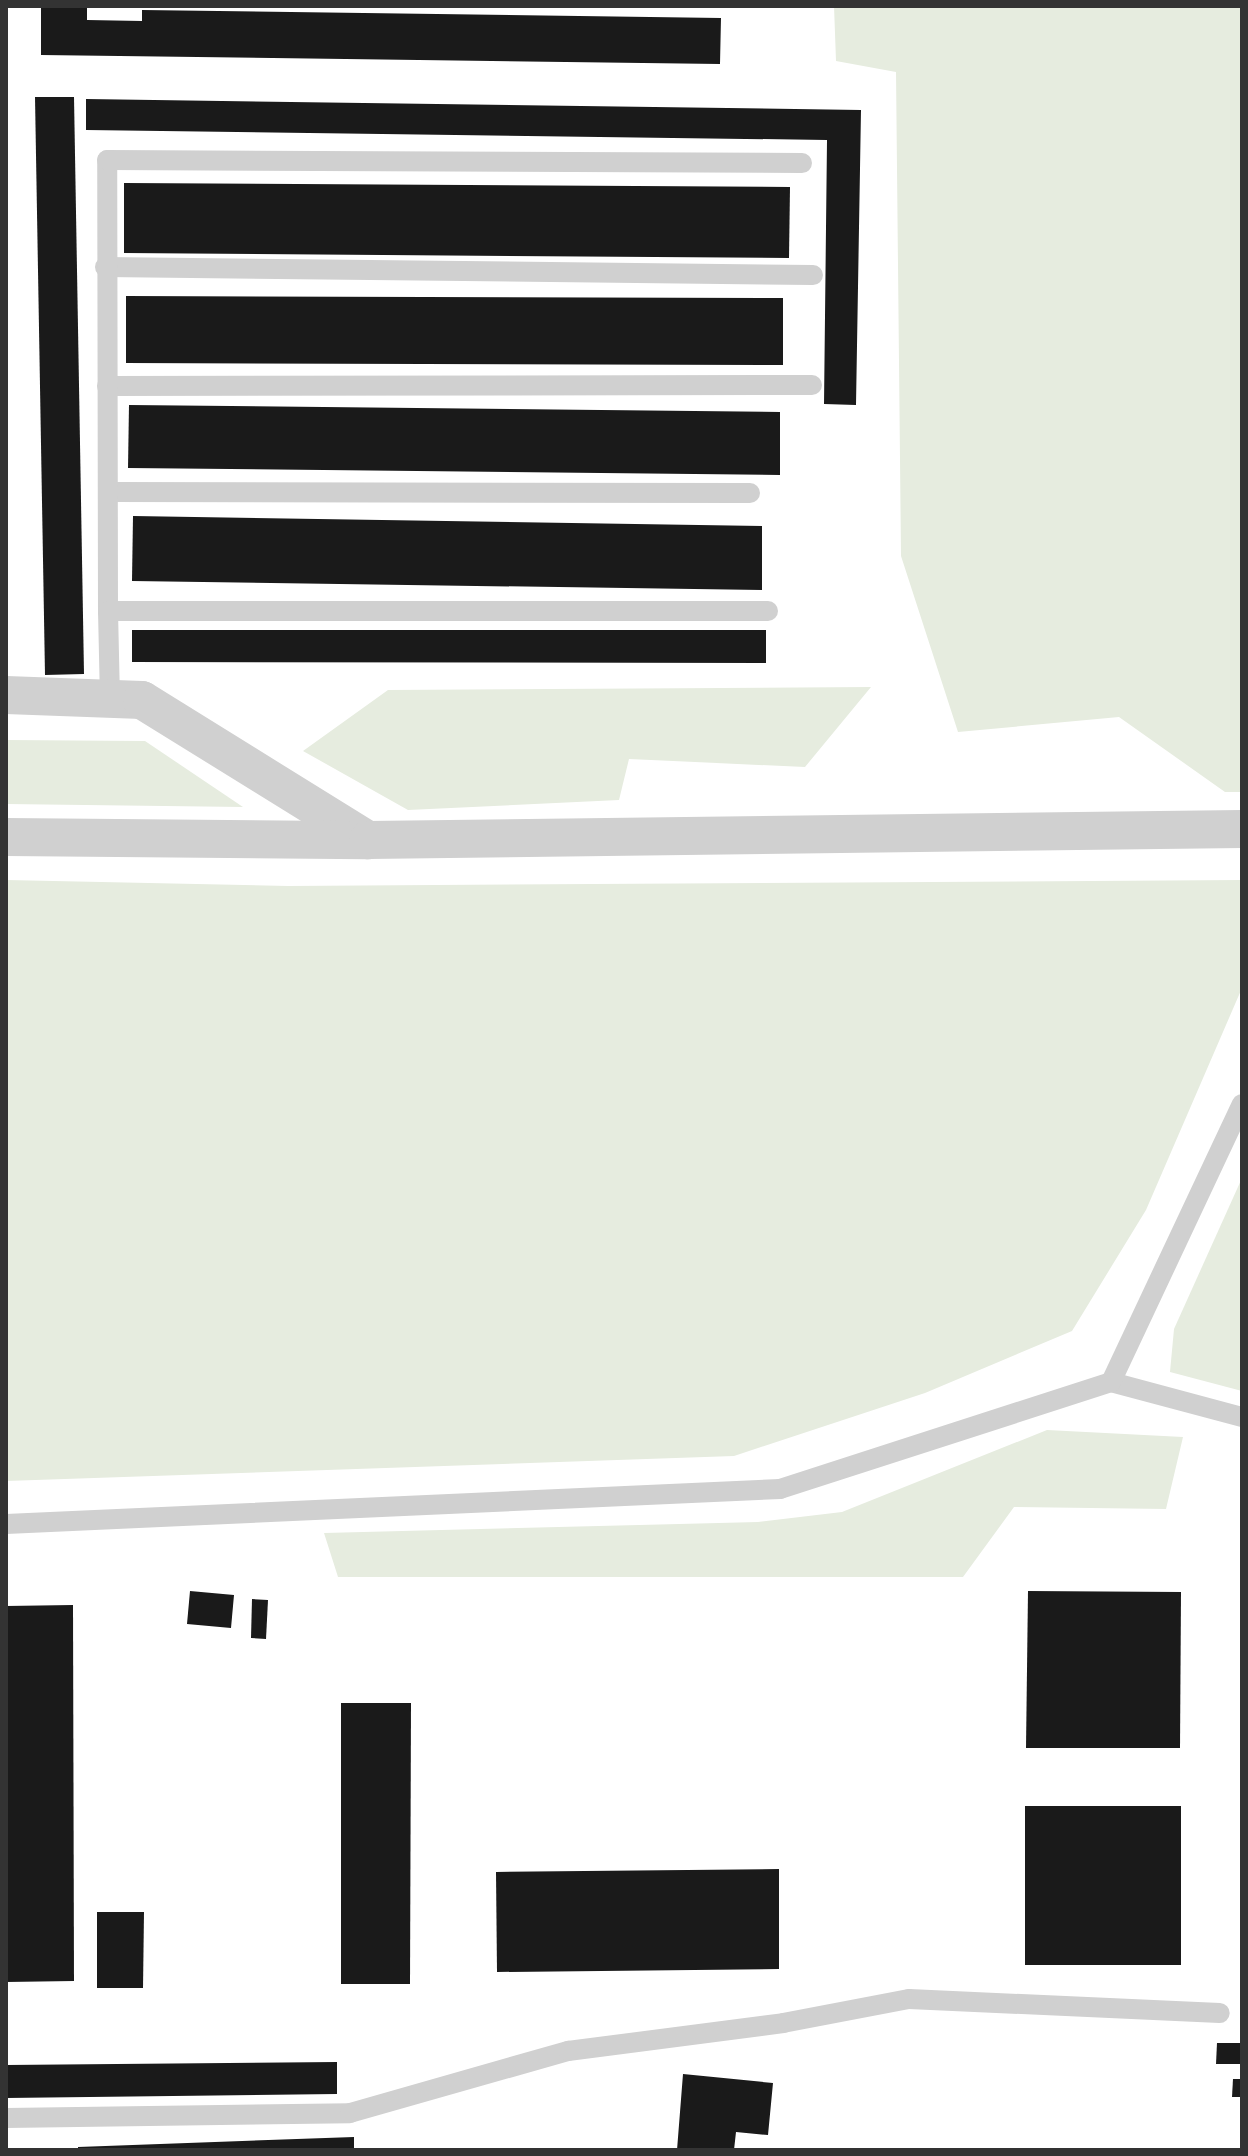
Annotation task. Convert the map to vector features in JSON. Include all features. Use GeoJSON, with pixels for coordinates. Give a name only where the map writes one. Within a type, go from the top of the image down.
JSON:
{"type":"FeatureCollection","features":[{"type":"Feature","properties":{"kind":"street"},"geometry":{"type":"LineString","coordinates":[[6,695],[142,700],[368,840]]}},
{"type":"Feature","properties":{"kind":"street"},"geometry":{"type":"LineString","coordinates":[[6,837],[368,840],[1242,829]]}},
{"type":"Feature","properties":{"kind":"lane"},"geometry":{"type":"LineString","coordinates":[[110,699],[105,267],[107,160],[802,163]]}},
{"type":"Feature","properties":{"kind":"lane"},"geometry":{"type":"LineString","coordinates":[[105,267],[813,275]]}},
{"type":"Feature","properties":{"kind":"lane"},"geometry":{"type":"LineString","coordinates":[[107,386],[812,385]]}},
{"type":"Feature","properties":{"kind":"lane"},"geometry":{"type":"LineString","coordinates":[[109,492],[750,493]]}},
{"type":"Feature","properties":{"kind":"lane"},"geometry":{"type":"LineString","coordinates":[[108,611],[768,611]]}},
{"type":"Feature","properties":{"kind":"lane"},"geometry":{"type":"LineString","coordinates":[[1111,1382],[1242,1104]]}},
{"type":"Feature","properties":{"kind":"lane"},"geometry":{"type":"LineString","coordinates":[[6,1524],[780,1489],[1111,1382],[1242,1417]]}},
{"type":"Feature","properties":{"kind":"lane"},"geometry":{"type":"LineString","coordinates":[[6,2118],[350,2113],[568,2051],[783,2023],[909,1999],[1220,2013]]}},
{"type":"Feature","properties":{"kind":"shaded area"},"geometry":{"type":"Polygon","coordinates":[[[834,6],[1242,6],[1242,792],[1225,792],[1119,717],[958,732],[901,556],[896,72],[836,61],[834,6]]]}},
{"type":"Feature","properties":{"kind":"shaded area"},"geometry":{"type":"Polygon","coordinates":[[[871,687],[805,767],[629,759],[619,800],[408,810],[303,751],[388,690],[871,687]]]}},
{"type":"Feature","properties":{"kind":"shaded area"},"geometry":{"type":"Polygon","coordinates":[[[6,740],[145,741],[243,807],[6,804],[6,740]]]}},
{"type":"Feature","properties":{"kind":"shaded area"},"geometry":{"type":"Polygon","coordinates":[[[6,880],[288,886],[1242,880],[1242,988],[1146,1210],[1072,1331],[925,1393],[734,1456],[6,1481],[6,880]]]}},
{"type":"Feature","properties":{"kind":"shaded area"},"geometry":{"type":"Polygon","coordinates":[[[1242,1178],[1242,1391],[1170,1372],[1174,1329],[1242,1178]]]}},
{"type":"Feature","properties":{"kind":"shaded area"},"geometry":{"type":"Polygon","coordinates":[[[1047,1430],[1183,1437],[1166,1509],[1014,1507],[963,1577],[338,1577],[324,1533],[758,1522],[842,1512],[1047,1430]]]}},
{"type":"Feature","properties":{"kind":"building"},"geometry":{"type":"Polygon","coordinates":[[[41,6],[87,6],[87,20],[142,21],[142,10],[721,18],[720,64],[41,55],[41,6]]]}},
{"type":"Feature","properties":{"kind":"building"},"geometry":{"type":"Polygon","coordinates":[[[35,97],[74,97],[84,674],[45,675],[35,97]]]}},
{"type":"Feature","properties":{"kind":"building"},"geometry":{"type":"Polygon","coordinates":[[[86,99],[861,110],[856,405],[824,404],[827,140],[86,130],[86,99]]]}},
{"type":"Feature","properties":{"kind":"building"},"geometry":{"type":"Polygon","coordinates":[[[124,183],[790,187],[789,258],[124,253],[124,183]]]}},
{"type":"Feature","properties":{"kind":"building"},"geometry":{"type":"Polygon","coordinates":[[[126,296],[783,298],[783,365],[126,363],[126,296]]]}},
{"type":"Feature","properties":{"kind":"building"},"geometry":{"type":"Polygon","coordinates":[[[129,405],[780,412],[780,475],[128,468],[129,405]]]}},
{"type":"Feature","properties":{"kind":"building"},"geometry":{"type":"Polygon","coordinates":[[[133,516],[762,526],[762,590],[132,581],[133,516]]]}},
{"type":"Feature","properties":{"kind":"building"},"geometry":{"type":"Polygon","coordinates":[[[132,630],[766,630],[766,663],[132,662],[132,630]]]}},
{"type":"Feature","properties":{"kind":"building"},"geometry":{"type":"Polygon","coordinates":[[[190,1591],[234,1595],[231,1628],[187,1624],[190,1591]]]}},
{"type":"Feature","properties":{"kind":"building"},"geometry":{"type":"Polygon","coordinates":[[[1028,1591],[1181,1592],[1180,1748],[1026,1748],[1028,1591]]]}},
{"type":"Feature","properties":{"kind":"building"},"geometry":{"type":"Polygon","coordinates":[[[252,1599],[268,1600],[266,1639],[251,1638],[252,1599]]]}},
{"type":"Feature","properties":{"kind":"building"},"geometry":{"type":"Polygon","coordinates":[[[73,1605],[74,1981],[6,1982],[6,1606],[73,1605]]]}},
{"type":"Feature","properties":{"kind":"building"},"geometry":{"type":"Polygon","coordinates":[[[341,1703],[411,1703],[410,1984],[341,1984],[341,1703]]]}},
{"type":"Feature","properties":{"kind":"building"},"geometry":{"type":"Polygon","coordinates":[[[1025,1806],[1181,1806],[1181,1965],[1025,1965],[1025,1806]]]}},
{"type":"Feature","properties":{"kind":"building"},"geometry":{"type":"Polygon","coordinates":[[[779,1869],[779,1969],[497,1972],[496,1872],[779,1869]]]}},
{"type":"Feature","properties":{"kind":"building"},"geometry":{"type":"Polygon","coordinates":[[[97,1912],[144,1912],[143,1988],[97,1988],[97,1912]]]}},
{"type":"Feature","properties":{"kind":"building"},"geometry":{"type":"Polygon","coordinates":[[[1217,2043],[1242,2043],[1242,2064],[1216,2064],[1217,2043]]]}},
{"type":"Feature","properties":{"kind":"building"},"geometry":{"type":"Polygon","coordinates":[[[337,2062],[337,2094],[6,2098],[6,2065],[337,2062]]]}},
{"type":"Feature","properties":{"kind":"building"},"geometry":{"type":"Polygon","coordinates":[[[683,2074],[773,2083],[768,2135],[736,2132],[734,2150],[677,2150],[683,2074]]]}},
{"type":"Feature","properties":{"kind":"building"},"geometry":{"type":"Polygon","coordinates":[[[1233,2079],[1242,2079],[1242,2097],[1232,2097],[1233,2079]]]}},
{"type":"Feature","properties":{"kind":"building"},"geometry":{"type":"Polygon","coordinates":[[[354,2137],[354,2150],[78,2150],[78,2147],[354,2137]]]}}]}
